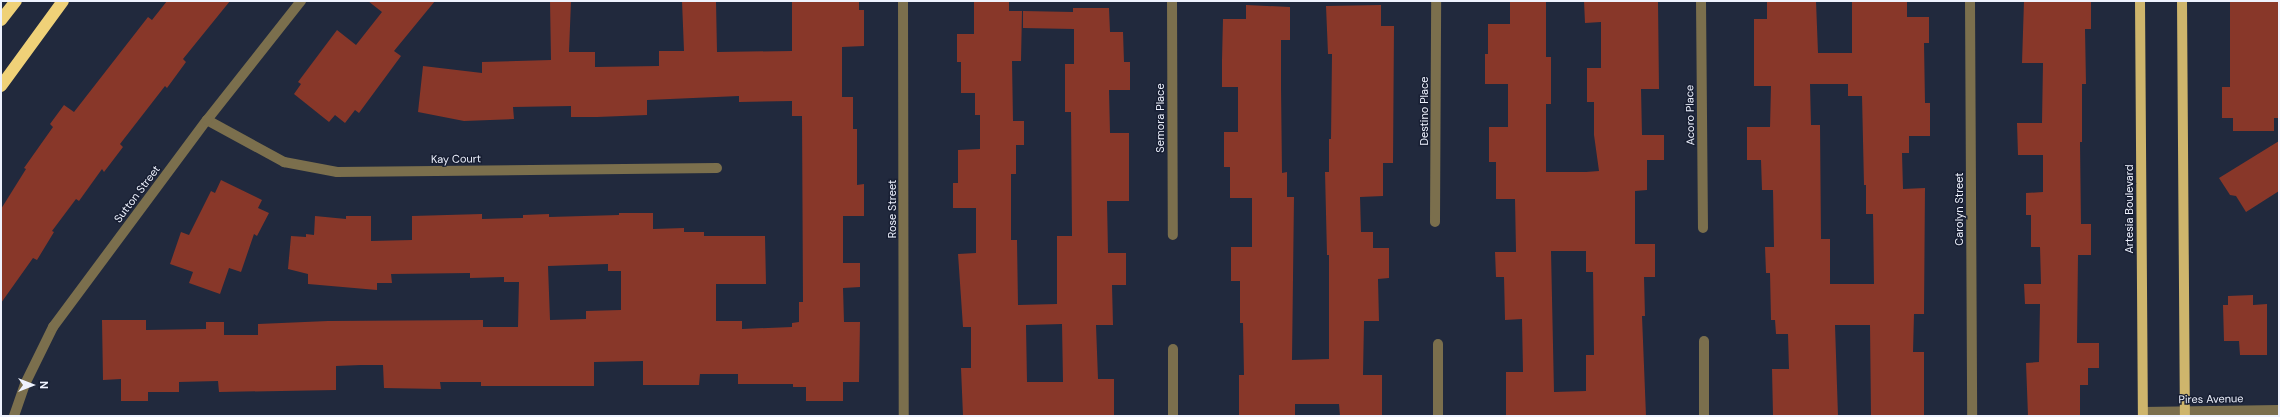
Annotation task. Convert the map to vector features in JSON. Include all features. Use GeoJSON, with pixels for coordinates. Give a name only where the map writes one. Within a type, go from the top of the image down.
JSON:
{"type":"FeatureCollection","features":[{"type":"Feature","properties":{"kind":"highway"},"geometry":{"type":"LineString","coordinates":[[1,20],[16,1]]}},
{"type":"Feature","properties":{"kind":"highway"},"geometry":{"type":"LineString","coordinates":[[1,86],[63,1]]}},
{"type":"Feature","properties":{"kind":"main road","name":"Artesia Boulevard"},"geometry":{"type":"LineString","coordinates":[[2140,1],[2143,414]]}},
{"type":"Feature","properties":{"kind":"main road"},"geometry":{"type":"LineString","coordinates":[[2182,1],[2184,414]]}},
{"type":"Feature","properties":{"kind":"street","name":"Sutton Street"},"geometry":{"type":"LineString","coordinates":[[14,416],[25,384],[53,327],[207,120],[301,1]]}},
{"type":"Feature","properties":{"kind":"street","name":"Rose Street"},"geometry":{"type":"LineString","coordinates":[[903,1],[904,416]]}},
{"type":"Feature","properties":{"kind":"street","name":"Semora Place"},"geometry":{"type":"LineString","coordinates":[[1172,1],[1173,235]]}},
{"type":"Feature","properties":{"kind":"street","name":"Destino Place"},"geometry":{"type":"LineString","coordinates":[[1435,222],[1436,1]]}},
{"type":"Feature","properties":{"kind":"street","name":"Acoro Place"},"geometry":{"type":"LineString","coordinates":[[1701,1],[1703,228]]}},
{"type":"Feature","properties":{"kind":"street","name":"Carolyn Street"},"geometry":{"type":"LineString","coordinates":[[1970,1],[1972,416]]}},
{"type":"Feature","properties":{"kind":"street","name":"Kay Court"},"geometry":{"type":"LineString","coordinates":[[207,120],[284,162],[337,172],[717,168]]}},
{"type":"Feature","properties":{"kind":"street"},"geometry":{"type":"LineString","coordinates":[[1704,341],[1704,416]]}},
{"type":"Feature","properties":{"kind":"street"},"geometry":{"type":"LineString","coordinates":[[1438,344],[1438,416]]}},
{"type":"Feature","properties":{"kind":"street"},"geometry":{"type":"LineString","coordinates":[[1173,350],[1173,416]]}},
{"type":"Feature","properties":{"kind":"street","name":"Pires Avenue"},"geometry":{"type":"LineString","coordinates":[[2143,414],[2184,414],[2279,410]]}},
{"type":"Feature","properties":{"kind":"building"},"geometry":{"type":"Polygon","coordinates":[[[167,1],[230,1],[183,59],[186,62],[167,88],[165,86],[120,144],[123,147],[104,172],[102,169],[79,201],[76,199],[52,231],[54,232],[37,260],[33,258],[1,303],[1,209],[26,169],[24,168],[53,127],[50,124],[64,105],[74,112],[148,17],[152,20],[167,1]]]}},
{"type":"Feature","properties":{"kind":"building"},"geometry":{"type":"Polygon","coordinates":[[[368,1],[435,1],[394,51],[401,56],[359,113],[355,110],[345,123],[335,115],[329,122],[294,94],[301,84],[298,82],[337,30],[356,45],[382,12],[368,1]]]}},
{"type":"Feature","properties":{"kind":"building"},"geometry":{"type":"Polygon","coordinates":[[[550,1],[571,1],[569,52],[595,52],[595,67],[659,66],[659,51],[684,51],[682,1],[716,1],[717,52],[792,51],[792,1],[859,1],[859,10],[864,10],[864,46],[842,47],[842,97],[853,97],[853,129],[857,129],[857,185],[864,184],[864,216],[843,216],[843,263],[860,263],[860,287],[843,288],[844,322],[860,322],[859,382],[843,382],[843,401],[806,401],[806,387],[793,387],[793,384],[738,384],[738,374],[700,374],[699,385],[643,385],[643,361],[594,362],[594,386],[481,386],[481,382],[440,382],[441,389],[384,388],[383,365],[361,365],[336,366],[336,390],[219,392],[218,381],[179,382],[179,392],[148,392],[148,401],[121,401],[121,379],[103,380],[102,320],[146,320],[146,330],[206,329],[206,322],[224,322],[224,335],[258,335],[258,324],[328,321],[483,320],[483,327],[518,327],[519,282],[504,282],[504,277],[470,278],[470,273],[391,274],[392,283],[377,283],[377,290],[308,284],[308,274],[288,269],[291,236],[306,237],[306,234],[314,235],[315,216],[346,219],[346,216],[371,216],[371,241],[412,240],[412,216],[482,214],[482,219],[523,218],[523,215],[549,214],[549,217],[619,215],[619,213],[653,213],[653,229],[684,228],[684,232],[704,232],[704,236],[765,236],[766,284],[716,284],[716,321],[742,321],[742,329],[792,327],[792,323],[799,322],[799,302],[803,302],[802,116],[792,116],[792,101],[739,102],[739,96],[647,100],[647,115],[597,117],[571,117],[571,106],[513,107],[514,119],[464,121],[418,112],[423,66],[482,73],[482,62],[551,60],[550,1]],[[608,264],[548,266],[550,320],[586,319],[586,311],[621,310],[621,271],[608,271],[608,264]]]}},
{"type":"Feature","properties":{"kind":"building"},"geometry":{"type":"Polygon","coordinates":[[[974,1],[1009,1],[1009,11],[1022,11],[1021,61],[1012,61],[1013,121],[1024,121],[1024,145],[1016,145],[1016,174],[1011,174],[1011,240],[1017,240],[1018,305],[1057,304],[1057,236],[1072,236],[1071,112],[1065,112],[1065,64],[1074,64],[1074,29],[1023,28],[1023,11],[1073,12],[1073,8],[1109,8],[1110,32],[1123,32],[1124,62],[1130,62],[1130,90],[1109,90],[1110,133],[1129,133],[1129,201],[1107,201],[1108,253],[1126,253],[1126,285],[1112,285],[1113,325],[1096,325],[1098,379],[1114,379],[1114,416],[963,416],[961,368],[971,368],[971,327],[963,327],[958,254],[976,253],[976,208],[953,208],[953,183],[958,183],[958,150],[980,149],[980,115],[975,115],[975,93],[961,93],[961,62],[957,62],[957,34],[974,34],[974,1]],[[1062,324],[1026,325],[1027,382],[1063,382],[1062,324]]]}},
{"type":"Feature","properties":{"kind":"building"},"geometry":{"type":"Polygon","coordinates":[[[1510,1],[1546,1],[1546,57],[1551,57],[1551,104],[1546,104],[1546,172],[1599,171],[1594,135],[1594,102],[1587,102],[1587,68],[1601,68],[1601,22],[1585,23],[1584,1],[1658,1],[1659,89],[1641,89],[1642,135],[1664,135],[1664,160],[1647,160],[1647,190],[1635,191],[1635,244],[1655,244],[1655,277],[1644,277],[1645,316],[1642,316],[1646,416],[1506,416],[1506,372],[1523,372],[1522,319],[1505,320],[1504,277],[1496,277],[1495,252],[1516,252],[1515,199],[1496,199],[1496,162],[1489,162],[1489,127],[1508,127],[1508,84],[1485,84],[1485,54],[1488,54],[1488,24],[1510,24],[1510,1]],[[1551,251],[1554,392],[1586,391],[1586,355],[1594,355],[1593,272],[1586,272],[1586,251],[1551,251]]]}},
{"type":"Feature","properties":{"kind":"building"},"geometry":{"type":"Polygon","coordinates":[[[1767,1],[1816,1],[1818,53],[1852,53],[1852,1],[1907,1],[1907,17],[1929,17],[1929,43],[1924,43],[1925,103],[1930,103],[1930,136],[1909,136],[1909,153],[1902,153],[1903,189],[1925,188],[1924,314],[1914,314],[1913,352],[1924,352],[1924,416],[1871,416],[1870,325],[1835,325],[1838,416],[1773,416],[1772,369],[1789,369],[1788,334],[1776,334],[1775,320],[1771,320],[1770,273],[1766,273],[1765,247],[1774,247],[1773,190],[1762,190],[1761,160],[1747,160],[1747,127],[1770,127],[1771,86],[1754,86],[1754,19],[1767,19],[1767,1]],[[1810,84],[1811,125],[1820,125],[1821,239],[1830,239],[1830,284],[1874,284],[1873,214],[1866,214],[1866,185],[1864,185],[1862,96],[1848,96],[1848,84],[1810,84]]]}},
{"type":"Feature","properties":{"kind":"building"},"geometry":{"type":"Polygon","coordinates":[[[2024,1],[2091,1],[2091,29],[2085,29],[2086,84],[2082,84],[2082,142],[2080,142],[2081,224],[2091,224],[2091,255],[2078,255],[2077,343],[2099,343],[2099,368],[2088,368],[2088,385],[2080,385],[2080,416],[2028,416],[2026,363],[2039,362],[2040,304],[2025,304],[2024,284],[2041,284],[2040,247],[2031,247],[2031,215],[2026,215],[2026,193],[2043,192],[2043,155],[2018,155],[2017,123],[2042,123],[2043,63],[2022,63],[2024,1]]]}},
{"type":"Feature","properties":{"kind":"building"},"geometry":{"type":"Polygon","coordinates":[[[2230,1],[2279,1],[2279,118],[2274,118],[2274,131],[2233,131],[2233,118],[2222,118],[2222,87],[2230,87],[2230,1]]]}},
{"type":"Feature","properties":{"kind":"building"},"geometry":{"type":"Polygon","coordinates":[[[1246,5],[1290,7],[1290,40],[1281,40],[1281,87],[1282,173],[1287,172],[1287,197],[1294,197],[1292,360],[1329,359],[1329,255],[1327,255],[1325,172],[1329,172],[1329,139],[1331,139],[1332,54],[1328,54],[1326,6],[1381,5],[1381,26],[1394,26],[1393,163],[1383,163],[1383,196],[1360,197],[1361,232],[1373,232],[1373,248],[1389,248],[1389,278],[1378,279],[1379,321],[1364,321],[1363,375],[1382,375],[1382,416],[1340,416],[1339,404],[1295,404],[1295,416],[1239,416],[1239,375],[1244,375],[1243,323],[1240,323],[1240,281],[1231,281],[1231,247],[1252,247],[1252,198],[1230,198],[1230,167],[1224,167],[1224,132],[1238,132],[1238,87],[1222,87],[1222,60],[1223,19],[1246,19],[1246,5]]]}},
{"type":"Feature","properties":{"kind":"building"},"geometry":{"type":"Polygon","coordinates":[[[2279,141],[2279,191],[2246,212],[2236,196],[2230,195],[2219,178],[2279,141]]]}},
{"type":"Feature","properties":{"kind":"building"},"geometry":{"type":"Polygon","coordinates":[[[221,180],[262,200],[258,208],[269,213],[257,236],[254,234],[241,272],[229,268],[220,294],[189,283],[193,272],[170,264],[181,232],[189,235],[211,191],[215,193],[221,180]]]}},
{"type":"Feature","properties":{"kind":"building"},"geometry":{"type":"Polygon","coordinates":[[[2253,295],[2253,305],[2267,304],[2267,355],[2240,355],[2239,341],[2224,341],[2223,305],[2228,305],[2228,296],[2253,295]]]}}]}
